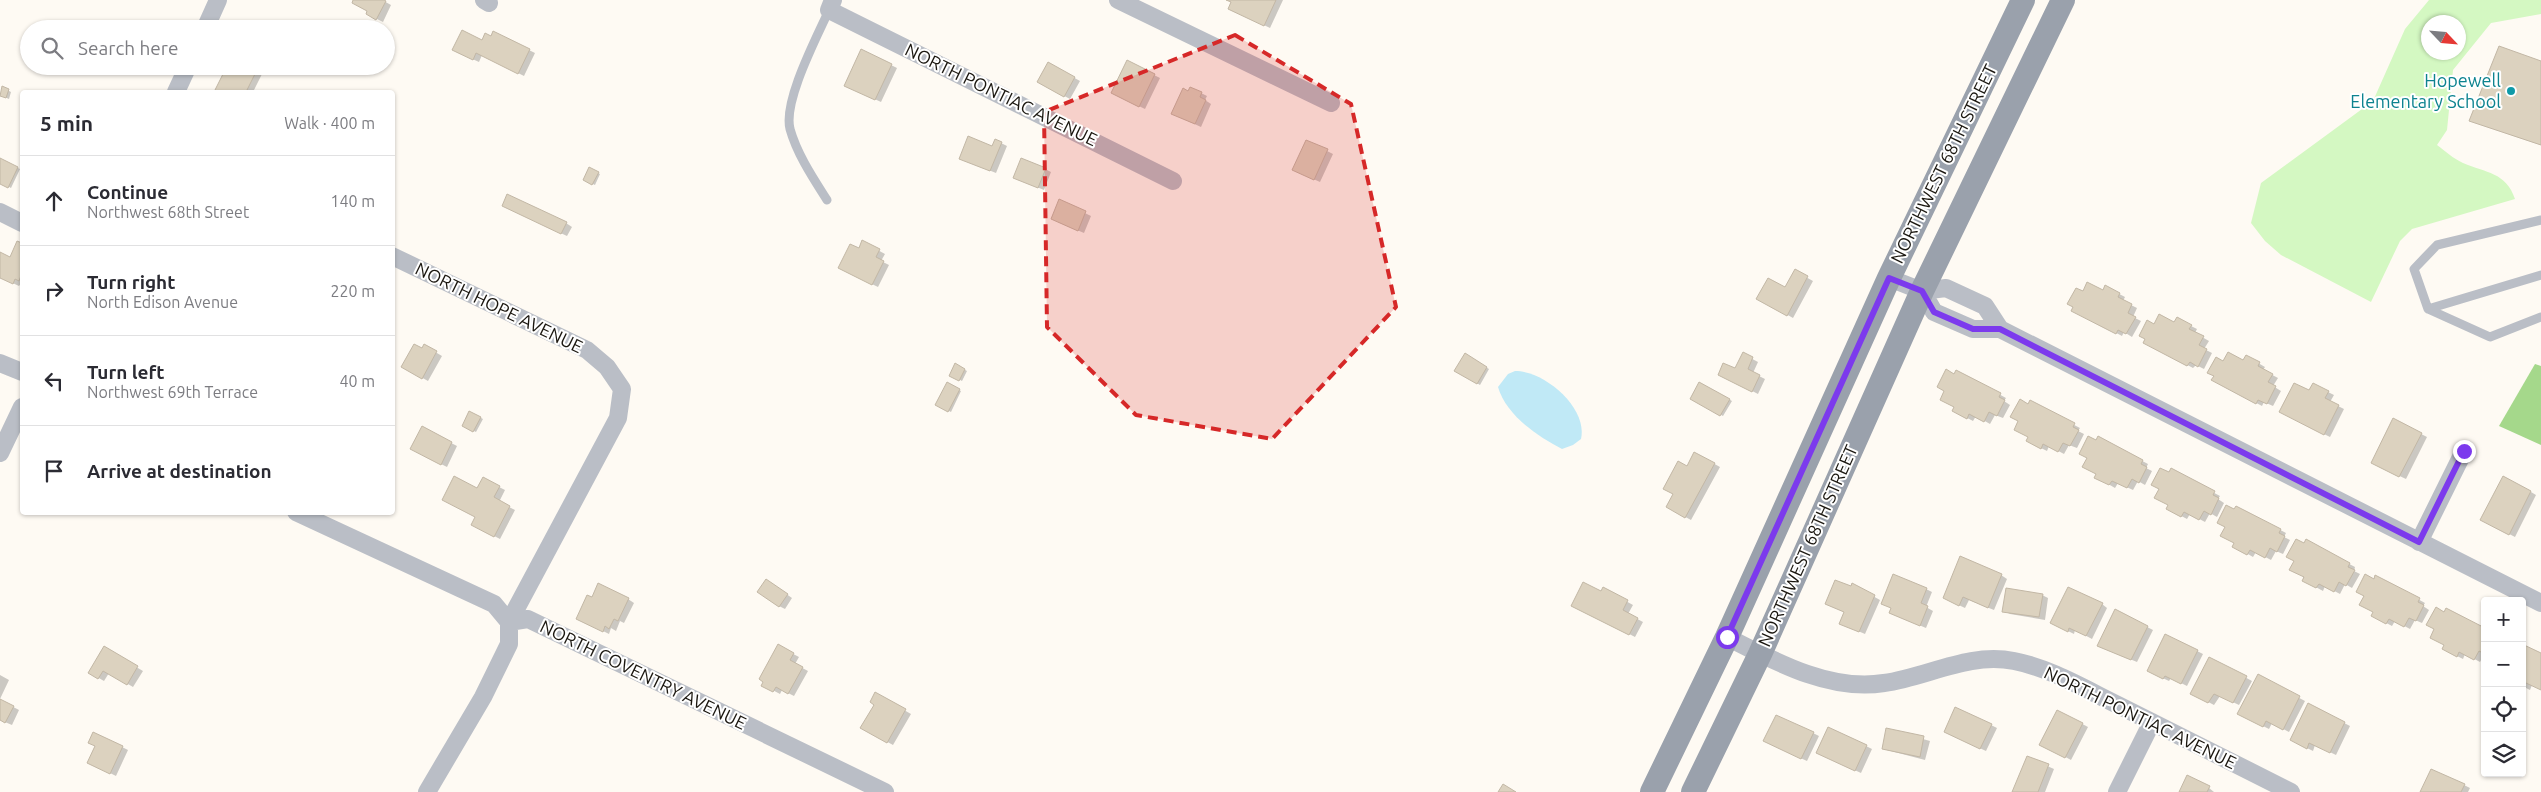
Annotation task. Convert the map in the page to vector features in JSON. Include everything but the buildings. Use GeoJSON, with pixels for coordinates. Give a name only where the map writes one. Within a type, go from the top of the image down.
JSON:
{"type":"FeatureCollection","features":[{"type":"Feature","properties":{"kind":"main road","name":"NORTHWEST 68TH STREET"},"geometry":{"type":"LineString","coordinates":[[1652,792],[1727,637],[1889,278],[2023,0]]}},
{"type":"Feature","properties":{"kind":"main road","name":"NORTHWEST 68TH STREET"},"geometry":{"type":"LineString","coordinates":[[1693,792],[1760,654],[1922,291],[2063,0]]}},
{"type":"Feature","properties":{"kind":"street"},"geometry":{"type":"LineString","coordinates":[[209,20],[218,0]]}},
{"type":"Feature","properties":{"kind":"street"},"geometry":{"type":"LineString","coordinates":[[1118,0],[1331,103]]}},
{"type":"Feature","properties":{"kind":"street","name":"NORTH PONTIAC AVENUE"},"geometry":{"type":"LineString","coordinates":[[831,5],[1173,181]]}},
{"type":"Feature","properties":{"kind":"street"},"geometry":{"type":"LineString","coordinates":[[177,90],[184,75]]}},
{"type":"Feature","properties":{"kind":"street"},"geometry":{"type":"LineString","coordinates":[[0,212],[20,222]]}},
{"type":"Feature","properties":{"kind":"street","name":"NORTH HOPE AVENUE"},"geometry":{"type":"LineString","coordinates":[[395,257],[587,350],[607,367],[622,389],[618,418],[509,622]]}},
{"type":"Feature","properties":{"kind":"street"},"geometry":{"type":"LineString","coordinates":[[1889,278],[1922,291],[1946,288],[1984,306],[2000,329]]}},
{"type":"Feature","properties":{"kind":"street"},"geometry":{"type":"LineString","coordinates":[[1922,291],[1934,312],[1973,329],[2000,329],[2541,603]]}},
{"type":"Feature","properties":{"kind":"street"},"geometry":{"type":"LineString","coordinates":[[0,362],[20,371]]}},
{"type":"Feature","properties":{"kind":"street"},"geometry":{"type":"LineString","coordinates":[[0,453],[20,410]]}},
{"type":"Feature","properties":{"kind":"street"},"geometry":{"type":"LineString","coordinates":[[2419,542],[2464,451]]}},
{"type":"Feature","properties":{"kind":"street"},"geometry":{"type":"LineString","coordinates":[[302,515],[494,604],[509,622],[509,644],[483,697],[426,792]]}},
{"type":"Feature","properties":{"kind":"street","name":"NORTH COVENTRY AVENUE"},"geometry":{"type":"LineString","coordinates":[[509,622],[528,619],[885,792]]}},
{"type":"Feature","properties":{"kind":"street","name":"NORTH PONTIAC AVENUE"},"geometry":{"type":"LineString","coordinates":[[1727,637],[1760,654],[1808,674],[1851,684],[1884,683],[1976,659],[2014,661],[2059,676],[2291,792]]}},
{"type":"Feature","properties":{"kind":"street"},"geometry":{"type":"LineString","coordinates":[[2116,792],[2152,722]]}},
{"type":"Feature","properties":{"kind":"lane"},"geometry":{"type":"LineString","coordinates":[[827,200],[806,166],[790,128],[790,107],[831,5]]}},
{"type":"Feature","properties":{"kind":"lane"},"geometry":{"type":"LineString","coordinates":[[2541,220],[2437,245],[2414,269],[2428,309],[2490,337],[2541,317]]}},
{"type":"Feature","properties":{"kind":"lane"},"geometry":{"type":"LineString","coordinates":[[2428,309],[2541,275]]}},
{"type":"Feature","properties":{"kind":"highlighted area"},"geometry":{"type":"Polygon","coordinates":[[[1235,35],[1351,104],[1396,307],[1272,439],[1136,415],[1047,327],[1044,112],[1235,35]]]}},
{"type":"Feature","properties":{"kind":"green space"},"geometry":{"type":"Polygon","coordinates":[[[2429,0],[2541,0],[2541,14],[2491,23],[2466,54],[2466,15],[2421,15],[2421,60],[2461,60],[2453,70],[2447,130],[2437,145],[2460,161],[2501,178],[2511,190],[2515,199],[2412,229],[2400,241],[2371,302],[2281,255],[2265,241],[2251,223],[2261,183],[2373,101],[2405,29],[2429,0]]]}},
{"type":"Feature","properties":{"kind":"green space"},"geometry":{"type":"Polygon","coordinates":[[[2535,364],[2541,366],[2541,445],[2499,426],[2535,364]]]}},
{"type":"Feature","properties":{"kind":"water"},"geometry":{"type":"Polygon","coordinates":[[[1515,371],[1539,377],[1562,393],[1578,415],[1581,439],[1573,445],[1562,449],[1533,431],[1515,415],[1508,407],[1498,387],[1508,374],[1515,371]]]}},
{"type":"Feature","properties":{"kind":"place","name":"Hopewell Elementary School"},"geometry":{"type":"Point","coordinates":[2511,91]}},
{"type":"Feature","properties":{"kind":"route"},"geometry":{"type":"LineString","coordinates":[[1727,637],[1889,278],[1922,291],[1934,312],[1973,329],[2000,329],[2419,542],[2464,451]]}}]}
